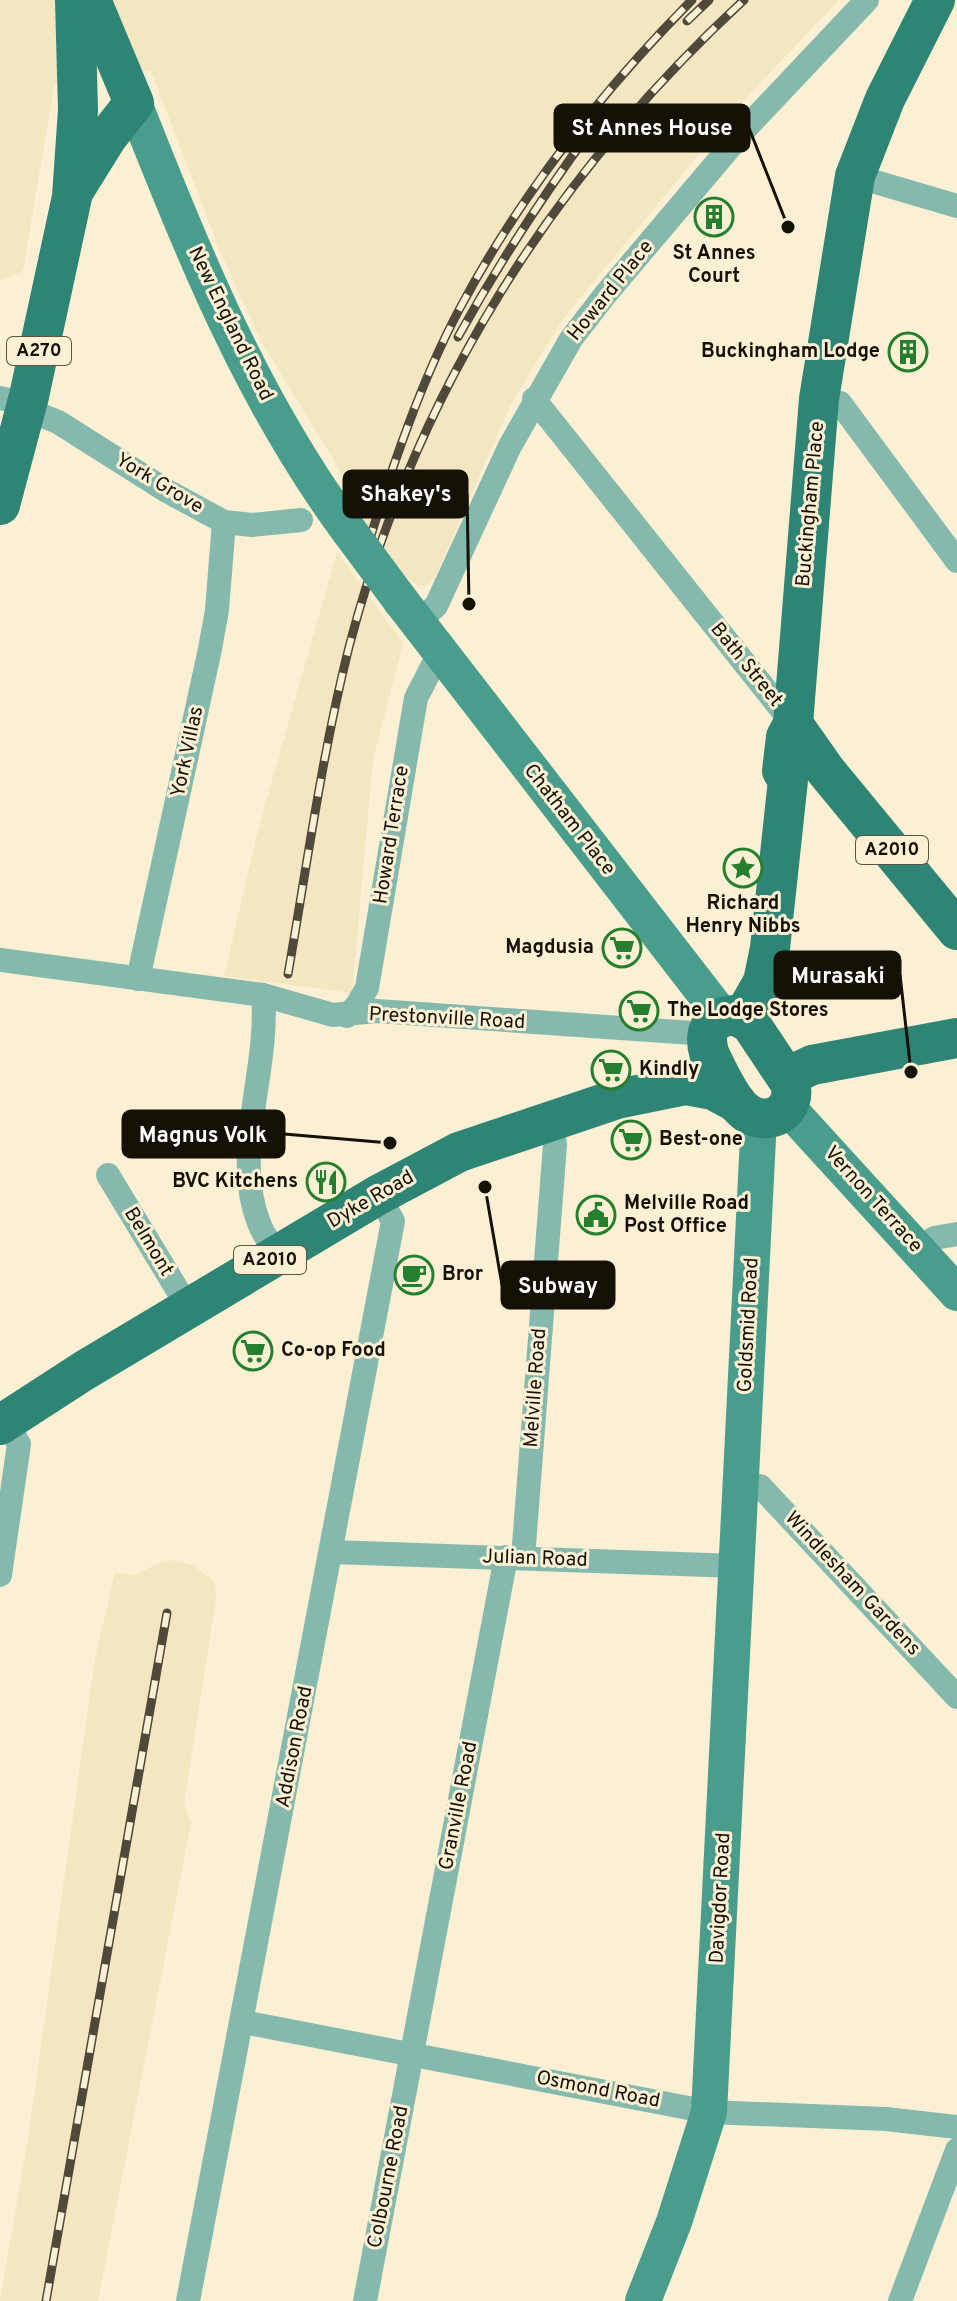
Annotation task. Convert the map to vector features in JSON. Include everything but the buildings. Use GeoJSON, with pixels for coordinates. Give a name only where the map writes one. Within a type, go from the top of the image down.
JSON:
{"type":"FeatureCollection","features":[{"type":"Feature","properties":{"kind":"main road","name":"A270"},"geometry":{"type":"LineString","coordinates":[[0,505],[17,404],[72,197],[78,110],[75,0]]}},
{"type":"Feature","properties":{"kind":"main road","name":"New England Road"},"geometry":{"type":"LineString","coordinates":[[91,0],[191,245],[250,372],[287,438],[349,531],[409,612]]}},
{"type":"Feature","properties":{"kind":"main road","name":"Buckingham Place"},"geometry":{"type":"LineString","coordinates":[[720,1030],[763,982],[807,775],[782,771],[786,737],[793,724],[819,399],[855,176],[885,99],[935,0]]}},
{"type":"Feature","properties":{"kind":"main road","name":"A270"},"geometry":{"type":"LineString","coordinates":[[72,197],[108,136],[134,103]]}},
{"type":"Feature","properties":{"kind":"main road","name":"Chatham Place"},"geometry":{"type":"LineString","coordinates":[[409,612],[720,1030]]}},
{"type":"Feature","properties":{"kind":"main road","name":"A2010"},"geometry":{"type":"LineString","coordinates":[[807,775],[957,930]]}},
{"type":"Feature","properties":{"kind":"main road"},"geometry":{"type":"LineString","coordinates":[[686,1085],[720,1030],[750,1023],[768,1101]]}},
{"type":"Feature","properties":{"kind":"main road"},"geometry":{"type":"LineString","coordinates":[[720,1030],[768,1101]]}},
{"type":"Feature","properties":{"kind":"main road"},"geometry":{"type":"LineString","coordinates":[[768,1101],[812,1065],[957,1038]]}},
{"type":"Feature","properties":{"kind":"main road","name":"Dyke Road"},"geometry":{"type":"LineString","coordinates":[[3,1424],[85,1370],[378,1195],[459,1152],[617,1099],[686,1085],[768,1101]]}},
{"type":"Feature","properties":{"kind":"main road","name":"Vernon Terrace"},"geometry":{"type":"LineString","coordinates":[[768,1101],[919,1250],[957,1293]]}},
{"type":"Feature","properties":{"kind":"main road","name":"Goldsmid Road"},"geometry":{"type":"LineString","coordinates":[[741,1483],[768,1101]]}},
{"type":"Feature","properties":{"kind":"main road","name":"Davigdor Road"},"geometry":{"type":"LineString","coordinates":[[643,2301],[674,2222],[709,2112],[741,1483]]}},
{"type":"Feature","properties":{"kind":"street","name":"Howard Place"},"geometry":{"type":"LineString","coordinates":[[409,612],[436,606],[510,446],[534,399],[571,339],[747,127],[867,0]]}},
{"type":"Feature","properties":{"kind":"street"},"geometry":{"type":"LineString","coordinates":[[950,0],[957,2]]}},
{"type":"Feature","properties":{"kind":"street"},"geometry":{"type":"LineString","coordinates":[[855,176],[957,206]]}},
{"type":"Feature","properties":{"kind":"street","name":"Bath Street"},"geometry":{"type":"LineString","coordinates":[[534,399],[793,724]]}},
{"type":"Feature","properties":{"kind":"street"},"geometry":{"type":"LineString","coordinates":[[819,399],[840,403],[957,561]]}},
{"type":"Feature","properties":{"kind":"street","name":"York Grove"},"geometry":{"type":"LineString","coordinates":[[17,404],[58,422],[167,491],[224,522],[252,525],[301,520]]}},
{"type":"Feature","properties":{"kind":"street","name":"York Villas"},"geometry":{"type":"LineString","coordinates":[[138,979],[210,649],[217,610],[224,522]]}},
{"type":"Feature","properties":{"kind":"street","name":"Howard Terrace"},"geometry":{"type":"LineString","coordinates":[[347,1016],[367,988],[416,698],[433,665],[443,659]]}},
{"type":"Feature","properties":{"kind":"street","name":"Prestonville Road"},"geometry":{"type":"LineString","coordinates":[[0,960],[263,995],[333,1015],[377,1011],[720,1030]]}},
{"type":"Feature","properties":{"kind":"street"},"geometry":{"type":"LineString","coordinates":[[263,995],[264,1023],[249,1175],[259,1224],[278,1255]]}},
{"type":"Feature","properties":{"kind":"street","name":"Melville Road"},"geometry":{"type":"LineString","coordinates":[[514,1558],[555,1145],[552,1121]]}},
{"type":"Feature","properties":{"kind":"street","name":"Belmont"},"geometry":{"type":"LineString","coordinates":[[108,1175],[189,1309]]}},
{"type":"Feature","properties":{"kind":"street","name":"Addison Road"},"geometry":{"type":"LineString","coordinates":[[188,2301],[393,1221],[378,1195]]}},
{"type":"Feature","properties":{"kind":"street"},"geometry":{"type":"LineString","coordinates":[[919,1250],[934,1238],[957,1234]]}},
{"type":"Feature","properties":{"kind":"street"},"geometry":{"type":"LineString","coordinates":[[0,1575],[19,1444],[3,1424]]}},
{"type":"Feature","properties":{"kind":"street","name":"Windlesham Gardens"},"geometry":{"type":"LineString","coordinates":[[741,1483],[760,1486],[957,1697]]}},
{"type":"Feature","properties":{"kind":"street","name":"Julian Road"},"geometry":{"type":"LineString","coordinates":[[332,1552],[737,1566]]}},
{"type":"Feature","properties":{"kind":"street","name":"Granville Road"},"geometry":{"type":"LineString","coordinates":[[413,2054],[514,1558]]}},
{"type":"Feature","properties":{"kind":"street","name":"Osmond Road"},"geometry":{"type":"LineString","coordinates":[[243,2022],[709,2112],[899,2120],[957,2127]]}},
{"type":"Feature","properties":{"kind":"street","name":"Colbourne Road"},"geometry":{"type":"LineString","coordinates":[[365,2301],[413,2054]]}},
{"type":"Feature","properties":{"kind":"street"},"geometry":{"type":"LineString","coordinates":[[900,2301],[957,2150]]}},
{"type":"Feature","properties":{"kind":"shaded area"},"geometry":{"type":"Polygon","coordinates":[[[0,0],[839,0],[743,101],[563,319],[512,402],[435,577],[428,585],[418,586],[405,575],[360,516],[362,507],[261,341],[220,251],[151,71],[59,78],[54,86],[23,271],[0,280],[0,0]]]}},
{"type":"Feature","properties":{"kind":"shaded area"},"geometry":{"type":"Polygon","coordinates":[[[337,552],[403,643],[373,760],[352,993],[224,976],[258,830],[337,552]]]}},
{"type":"Feature","properties":{"kind":"shaded area"},"geometry":{"type":"Polygon","coordinates":[[[173,1560],[192,1565],[215,1582],[216,1599],[184,1804],[191,1823],[98,2301],[0,2301],[29,2132],[95,1658],[115,1573],[136,1575],[156,1564],[173,1560]]]}},
{"type":"Feature","properties":{"kind":"railway"},"geometry":{"type":"LineString","coordinates":[[368,545],[420,395],[446,336],[484,266],[565,146],[626,71],[692,0]]}},
{"type":"Feature","properties":{"kind":"railway"},"geometry":{"type":"LineString","coordinates":[[687,21],[709,0]]}},
{"type":"Feature","properties":{"kind":"railway"},"geometry":{"type":"LineString","coordinates":[[288,974],[323,769],[349,647],[377,554],[412,464],[452,377],[499,295],[552,216],[611,140],[675,68],[744,0]]}},
{"type":"Feature","properties":{"kind":"railway"},"geometry":{"type":"LineString","coordinates":[[458,337],[523,229],[594,126]]}},
{"type":"Feature","properties":{"kind":"railway"},"geometry":{"type":"LineString","coordinates":[[46,2301],[167,1613]]}},
{"type":"Feature","properties":{"kind":"place","name":"St Annes Court"},"geometry":{"type":"Point","coordinates":[714,217]}},
{"type":"Feature","properties":{"kind":"place","name":"St Annes House"},"geometry":{"type":"Point","coordinates":[788,227]}},
{"type":"Feature","properties":{"kind":"place","name":"Buckingham Lodge"},"geometry":{"type":"Point","coordinates":[908,352]}},
{"type":"Feature","properties":{"kind":"place","name":"Shakey's"},"geometry":{"type":"Point","coordinates":[469,604]}},
{"type":"Feature","properties":{"kind":"place","name":"Richard Henry Nibbs"},"geometry":{"type":"Point","coordinates":[743,868]}},
{"type":"Feature","properties":{"kind":"place","name":"Magdusia"},"geometry":{"type":"Point","coordinates":[622,948]}},
{"type":"Feature","properties":{"kind":"place","name":"The Lodge Stores"},"geometry":{"type":"Point","coordinates":[639,1011]}},
{"type":"Feature","properties":{"kind":"place","name":"Kindly"},"geometry":{"type":"Point","coordinates":[611,1070]}},
{"type":"Feature","properties":{"kind":"place","name":"Murasaki"},"geometry":{"type":"Point","coordinates":[911,1072]}},
{"type":"Feature","properties":{"kind":"place","name":"Best-one"},"geometry":{"type":"Point","coordinates":[631,1140]}},
{"type":"Feature","properties":{"kind":"place","name":"Magnus Volk"},"geometry":{"type":"Point","coordinates":[390,1143]}},
{"type":"Feature","properties":{"kind":"place","name":"BVC Kitchens"},"geometry":{"type":"Point","coordinates":[326,1182]}},
{"type":"Feature","properties":{"kind":"place","name":"Subway"},"geometry":{"type":"Point","coordinates":[485,1187]}},
{"type":"Feature","properties":{"kind":"place","name":"Melville Road Post Office"},"geometry":{"type":"Point","coordinates":[596,1215]}},
{"type":"Feature","properties":{"kind":"place","name":"Bror"},"geometry":{"type":"Point","coordinates":[414,1275]}},
{"type":"Feature","properties":{"kind":"place","name":"Co-op Food"},"geometry":{"type":"Point","coordinates":[253,1351]}}]}
